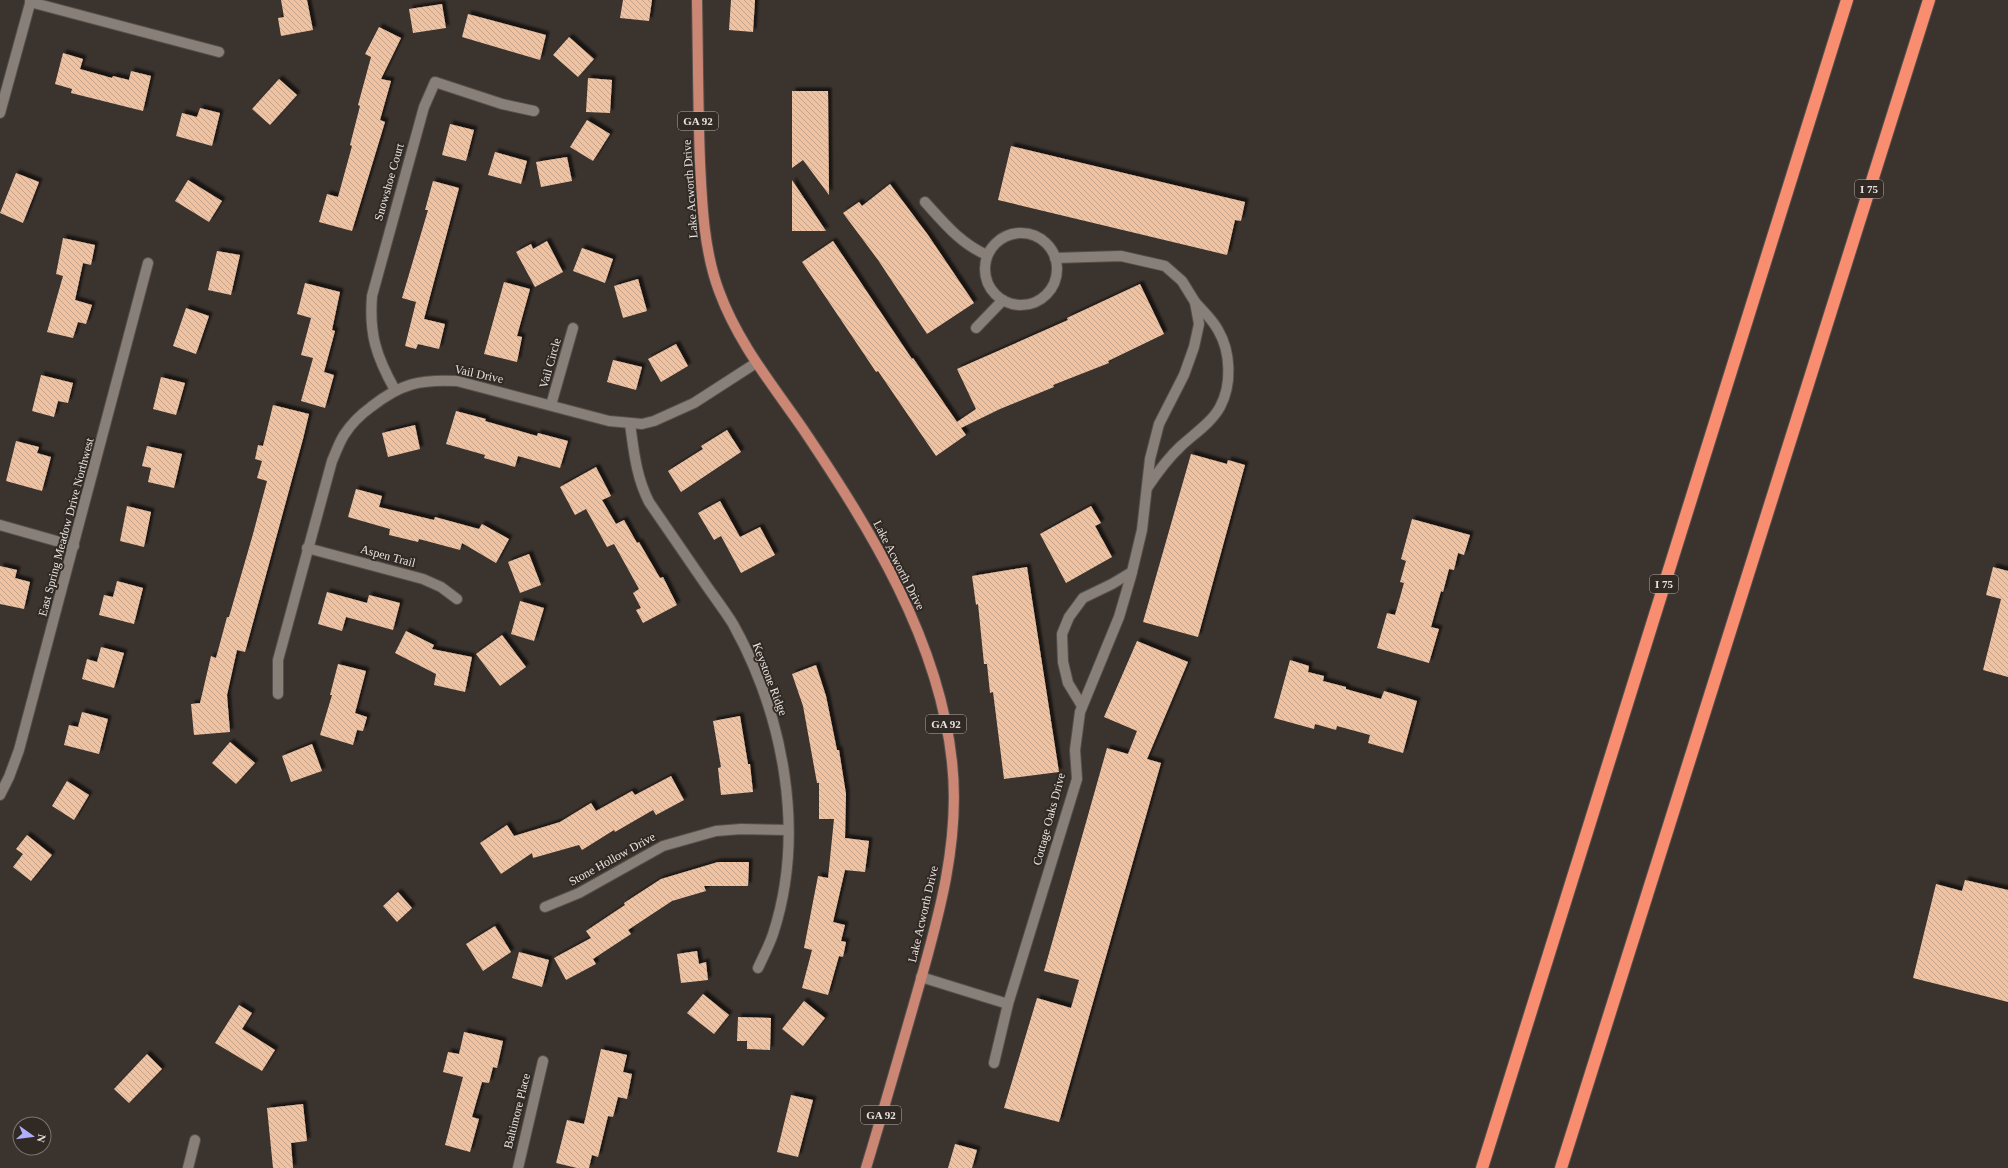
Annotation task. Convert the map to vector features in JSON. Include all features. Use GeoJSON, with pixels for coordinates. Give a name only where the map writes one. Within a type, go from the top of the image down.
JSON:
{"type":"FeatureCollection","features":[{"type":"Feature","properties":{"kind":"highway","name":"I 75"},"geometry":{"type":"LineString","coordinates":[[1482,1168],[1847,0]]}},
{"type":"Feature","properties":{"kind":"highway","name":"I 75"},"geometry":{"type":"LineString","coordinates":[[1561,1168],[1929,0]]}},
{"type":"Feature","properties":{"kind":"main road","name":"Lake Acworth Drive"},"geometry":{"type":"LineString","coordinates":[[697,0],[701,197],[707,241],[717,287],[728,314],[740,337],[756,363],[780,395],[844,490],[884,562],[912,619],[938,691],[947,727],[952,763],[952,827],[942,899],[866,1168]]}},
{"type":"Feature","properties":{"kind":"street"},"geometry":{"type":"LineString","coordinates":[[0,113],[30,1],[219,52]]}},
{"type":"Feature","properties":{"kind":"street","name":"Snowshoe Court"},"geometry":{"type":"LineString","coordinates":[[395,390],[382,367],[374,344],[370,319],[372,296],[424,107],[435,82],[495,102],[534,111]]}},
{"type":"Feature","properties":{"kind":"street"},"geometry":{"type":"LineString","coordinates":[[925,202],[952,232],[972,248],[987,255]]}},
{"type":"Feature","properties":{"kind":"street"},"geometry":{"type":"LineString","coordinates":[[1013,233],[1030,234],[1040,238],[1052,249],[1055,258],[1057,274],[1055,281],[1052,289],[1039,301],[1017,306],[1003,300],[991,291],[985,277],[987,255],[992,247],[1001,238],[1013,233]]}},
{"type":"Feature","properties":{"kind":"street","name":"Cottage Oaks Drive"},"geometry":{"type":"LineString","coordinates":[[1055,258],[1121,256],[1165,266],[1182,281],[1195,302],[1218,330],[1225,346],[1228,366],[1228,385],[1220,407],[1205,425],[1166,461],[1145,491]]}},
{"type":"Feature","properties":{"kind":"street","name":"East Spring Meadow Drive Northwest"},"geometry":{"type":"LineString","coordinates":[[0,795],[9,777],[19,750],[148,263]]}},
{"type":"Feature","properties":{"kind":"street"},"geometry":{"type":"LineString","coordinates":[[976,328],[1003,300]]}},
{"type":"Feature","properties":{"kind":"street","name":"Cottage Oaks Drive"},"geometry":{"type":"LineString","coordinates":[[994,1063],[1008,1004],[1077,778],[1076,734],[1082,706],[1119,617],[1132,572],[1142,530],[1145,491],[1150,459],[1159,424],[1184,375],[1194,347],[1199,324],[1195,302]]}},
{"type":"Feature","properties":{"kind":"street","name":"Vail Circle"},"geometry":{"type":"LineString","coordinates":[[551,405],[573,328]]}},
{"type":"Feature","properties":{"kind":"street","name":"Vail Drive"},"geometry":{"type":"LineString","coordinates":[[278,694],[278,660],[307,548],[332,461],[343,436],[357,418],[395,390],[410,384],[439,380],[457,381],[609,421],[642,424],[654,421],[687,406],[756,363]]}},
{"type":"Feature","properties":{"kind":"street","name":"Keystone Ridge"},"geometry":{"type":"LineString","coordinates":[[630,424],[637,474],[641,487],[649,502],[733,624],[763,692],[776,736],[784,775],[788,853],[782,901],[773,935],[758,968]]}},
{"type":"Feature","properties":{"kind":"street"},"geometry":{"type":"LineString","coordinates":[[0,525],[74,546]]}},
{"type":"Feature","properties":{"kind":"street","name":"Aspen Trail"},"geometry":{"type":"LineString","coordinates":[[307,548],[423,579],[441,587],[457,599]]}},
{"type":"Feature","properties":{"kind":"street"},"geometry":{"type":"LineString","coordinates":[[1082,706],[1068,683],[1062,662],[1062,634],[1069,617],[1083,598],[1112,584],[1132,572]]}},
{"type":"Feature","properties":{"kind":"street","name":"Stone Hollow Drive"},"geometry":{"type":"LineString","coordinates":[[545,907],[579,893],[663,846],[716,832],[741,829],[788,830]]}},
{"type":"Feature","properties":{"kind":"street"},"geometry":{"type":"LineString","coordinates":[[921,977],[1008,1004]]}},
{"type":"Feature","properties":{"kind":"street","name":"Baltimore Place"},"geometry":{"type":"LineString","coordinates":[[518,1168],[543,1061]]}},
{"type":"Feature","properties":{"kind":"street"},"geometry":{"type":"LineString","coordinates":[[188,1168],[195,1140]]}},
{"type":"Feature","properties":{"kind":"building"},"geometry":{"type":"Polygon","coordinates":[[[281,0],[307,0],[313,30],[281,36],[278,18],[284,17],[281,0]]]}},
{"type":"Feature","properties":{"kind":"building"},"geometry":{"type":"Polygon","coordinates":[[[623,0],[652,0],[649,21],[620,18],[623,0]]]}},
{"type":"Feature","properties":{"kind":"building"},"geometry":{"type":"Polygon","coordinates":[[[731,0],[755,0],[753,32],[729,30],[731,0]]]}},
{"type":"Feature","properties":{"kind":"building"},"geometry":{"type":"Polygon","coordinates":[[[442,4],[446,28],[413,33],[409,9],[442,4]]]}},
{"type":"Feature","properties":{"kind":"building"},"geometry":{"type":"Polygon","coordinates":[[[468,14],[546,35],[540,60],[462,37],[468,14]]]}},
{"type":"Feature","properties":{"kind":"building"},"geometry":{"type":"Polygon","coordinates":[[[379,27],[401,38],[381,79],[391,81],[380,120],[385,122],[352,231],[319,222],[327,194],[338,197],[352,146],[350,145],[360,106],[358,105],[371,57],[365,54],[379,27]]]}},
{"type":"Feature","properties":{"kind":"building"},"geometry":{"type":"Polygon","coordinates":[[[569,37],[594,59],[578,77],[553,55],[569,37]]]}},
{"type":"Feature","properties":{"kind":"building"},"geometry":{"type":"Polygon","coordinates":[[[63,53],[83,59],[80,69],[112,78],[113,76],[129,80],[131,71],[151,76],[143,111],[71,93],[72,89],[55,84],[63,53]]]}},
{"type":"Feature","properties":{"kind":"building"},"geometry":{"type":"Polygon","coordinates":[[[588,78],[612,80],[610,113],[586,112],[588,78]]]}},
{"type":"Feature","properties":{"kind":"building"},"geometry":{"type":"Polygon","coordinates":[[[279,79],[297,95],[270,125],[252,109],[279,79]]]}},
{"type":"Feature","properties":{"kind":"building"},"geometry":{"type":"Polygon","coordinates":[[[792,91],[828,91],[829,195],[803,160],[792,168],[792,91]]]}},
{"type":"Feature","properties":{"kind":"building"},"geometry":{"type":"Polygon","coordinates":[[[200,108],[220,113],[212,146],[176,136],[182,113],[197,117],[200,108]]]}},
{"type":"Feature","properties":{"kind":"building"},"geometry":{"type":"Polygon","coordinates":[[[587,120],[610,134],[593,161],[570,147],[587,120]]]}},
{"type":"Feature","properties":{"kind":"building"},"geometry":{"type":"Polygon","coordinates":[[[450,124],[474,130],[466,161],[442,155],[450,124]]]}},
{"type":"Feature","properties":{"kind":"building"},"geometry":{"type":"Polygon","coordinates":[[[1011,146],[1245,202],[1241,221],[1235,220],[1227,255],[998,200],[1011,146]]]}},
{"type":"Feature","properties":{"kind":"building"},"geometry":{"type":"Polygon","coordinates":[[[495,152],[527,161],[521,184],[488,175],[495,152]]]}},
{"type":"Feature","properties":{"kind":"building"},"geometry":{"type":"Polygon","coordinates":[[[567,157],[572,181],[541,187],[536,162],[567,157]]]}},
{"type":"Feature","properties":{"kind":"building"},"geometry":{"type":"Polygon","coordinates":[[[16,173],[39,182],[23,223],[0,213],[16,173]]]}},
{"type":"Feature","properties":{"kind":"building"},"geometry":{"type":"Polygon","coordinates":[[[188,180],[222,201],[209,222],[175,201],[188,180]]]}},
{"type":"Feature","properties":{"kind":"building"},"geometry":{"type":"Polygon","coordinates":[[[792,180],[826,231],[792,231],[792,180]]]}},
{"type":"Feature","properties":{"kind":"building"},"geometry":{"type":"Polygon","coordinates":[[[433,181],[459,188],[424,319],[445,324],[439,349],[418,344],[416,349],[405,346],[416,302],[402,298],[428,210],[425,210],[433,181]]]}},
{"type":"Feature","properties":{"kind":"building"},"geometry":{"type":"Polygon","coordinates":[[[890,184],[928,235],[974,303],[927,334],[878,260],[843,213],[859,202],[862,206],[890,184]]]}},
{"type":"Feature","properties":{"kind":"building"},"geometry":{"type":"Polygon","coordinates":[[[63,238],[95,245],[91,265],[83,263],[75,300],[92,305],[86,324],[78,322],[73,338],[47,332],[63,276],[56,274],[63,238]]]}},
{"type":"Feature","properties":{"kind":"building"},"geometry":{"type":"Polygon","coordinates":[[[547,241],[563,272],[535,287],[516,252],[531,244],[533,249],[547,241]]]}},
{"type":"Feature","properties":{"kind":"building"},"geometry":{"type":"Polygon","coordinates":[[[833,241],[912,359],[913,358],[957,422],[976,409],[957,369],[1068,320],[1067,318],[1140,284],[1164,334],[1108,361],[1109,363],[1053,385],[1054,387],[1000,409],[961,428],[966,435],[936,456],[878,371],[876,372],[802,262],[833,241]]]}},
{"type":"Feature","properties":{"kind":"building"},"geometry":{"type":"Polygon","coordinates":[[[582,248],[613,259],[605,283],[573,271],[582,248]]]}},
{"type":"Feature","properties":{"kind":"building"},"geometry":{"type":"Polygon","coordinates":[[[217,251],[240,255],[231,295],[208,290],[217,251]]]}},
{"type":"Feature","properties":{"kind":"building"},"geometry":{"type":"Polygon","coordinates":[[[638,279],[647,311],[623,318],[614,286],[638,279]]]}},
{"type":"Feature","properties":{"kind":"building"},"geometry":{"type":"Polygon","coordinates":[[[504,282],[530,289],[517,336],[522,337],[517,362],[484,354],[504,282]]]}},
{"type":"Feature","properties":{"kind":"building"},"geometry":{"type":"Polygon","coordinates":[[[305,283],[340,292],[332,330],[335,331],[324,372],[334,375],[325,408],[301,401],[313,358],[301,355],[311,318],[297,314],[305,283]]]}},
{"type":"Feature","properties":{"kind":"building"},"geometry":{"type":"Polygon","coordinates":[[[186,308],[209,316],[196,354],[173,346],[186,308]]]}},
{"type":"Feature","properties":{"kind":"building"},"geometry":{"type":"Polygon","coordinates":[[[676,344],[688,366],[661,382],[648,359],[676,344]]]}},
{"type":"Feature","properties":{"kind":"building"},"geometry":{"type":"Polygon","coordinates":[[[613,360],[642,367],[636,390],[607,382],[613,360]]]}},
{"type":"Feature","properties":{"kind":"building"},"geometry":{"type":"Polygon","coordinates":[[[41,375],[73,383],[68,403],[58,401],[54,417],[32,411],[41,375]]]}},
{"type":"Feature","properties":{"kind":"building"},"geometry":{"type":"Polygon","coordinates":[[[161,377],[185,383],[176,415],[153,409],[161,377]]]}},
{"type":"Feature","properties":{"kind":"building"},"geometry":{"type":"Polygon","coordinates":[[[273,405],[309,414],[245,652],[237,650],[227,695],[230,732],[194,735],[191,704],[200,703],[211,656],[216,658],[253,534],[267,481],[257,478],[262,461],[255,459],[258,445],[263,446],[273,405]]]}},
{"type":"Feature","properties":{"kind":"building"},"geometry":{"type":"Polygon","coordinates":[[[456,411],[486,419],[485,421],[537,436],[538,433],[568,441],[560,468],[518,456],[515,467],[484,458],[485,455],[446,444],[456,411]]]}},
{"type":"Feature","properties":{"kind":"building"},"geometry":{"type":"Polygon","coordinates":[[[415,425],[420,449],[388,457],[382,433],[415,425]]]}},
{"type":"Feature","properties":{"kind":"building"},"geometry":{"type":"Polygon","coordinates":[[[727,430],[741,452],[681,492],[668,471],[703,449],[701,446],[727,430]]]}},
{"type":"Feature","properties":{"kind":"building"},"geometry":{"type":"Polygon","coordinates":[[[16,441],[39,447],[37,453],[51,457],[42,491],[6,481],[16,441]]]}},
{"type":"Feature","properties":{"kind":"building"},"geometry":{"type":"Polygon","coordinates":[[[147,446],[182,454],[174,488],[148,482],[151,468],[142,466],[147,446]]]}},
{"type":"Feature","properties":{"kind":"building"},"geometry":{"type":"Polygon","coordinates":[[[1191,454],[1227,464],[1228,460],[1245,465],[1198,637],[1143,622],[1191,454]]]}},
{"type":"Feature","properties":{"kind":"building"},"geometry":{"type":"Polygon","coordinates":[[[596,467],[611,496],[602,500],[616,524],[624,520],[660,578],[663,577],[677,605],[643,623],[636,610],[641,608],[633,593],[639,589],[614,544],[607,547],[586,509],[575,515],[560,487],[596,467]]]}},
{"type":"Feature","properties":{"kind":"building"},"geometry":{"type":"Polygon","coordinates":[[[356,489],[382,496],[379,507],[434,520],[435,517],[479,529],[482,524],[509,539],[496,563],[462,543],[460,550],[419,539],[418,542],[389,535],[390,529],[348,517],[356,489]]]}},
{"type":"Feature","properties":{"kind":"building"},"geometry":{"type":"Polygon","coordinates":[[[720,501],[740,537],[760,527],[775,555],[741,573],[721,536],[714,540],[698,513],[720,501]]]}},
{"type":"Feature","properties":{"kind":"building"},"geometry":{"type":"Polygon","coordinates":[[[127,506],[151,512],[144,547],[120,541],[127,506]]]}},
{"type":"Feature","properties":{"kind":"building"},"geometry":{"type":"Polygon","coordinates":[[[1091,506],[1101,523],[1095,526],[1112,557],[1066,583],[1040,534],[1091,506]]]}},
{"type":"Feature","properties":{"kind":"building"},"geometry":{"type":"Polygon","coordinates":[[[1412,519],[1470,535],[1464,555],[1458,553],[1454,570],[1449,569],[1443,592],[1441,591],[1431,627],[1439,629],[1429,663],[1377,648],[1387,613],[1395,615],[1404,583],[1400,582],[1406,561],[1401,559],[1412,519]]]}},
{"type":"Feature","properties":{"kind":"building"},"geometry":{"type":"Polygon","coordinates":[[[529,554],[541,585],[520,593],[508,562],[529,554]]]}},
{"type":"Feature","properties":{"kind":"building"},"geometry":{"type":"Polygon","coordinates":[[[0,566],[17,570],[15,578],[30,582],[24,609],[0,604],[0,566]]]}},
{"type":"Feature","properties":{"kind":"building"},"geometry":{"type":"Polygon","coordinates":[[[1027,567],[1059,772],[1004,779],[993,692],[990,693],[987,664],[984,664],[978,604],[976,605],[972,576],[1027,567]]]}},
{"type":"Feature","properties":{"kind":"building"},"geometry":{"type":"Polygon","coordinates":[[[1993,567],[2008,571],[2008,677],[1983,670],[2001,599],[1986,595],[1993,567]]]}},
{"type":"Feature","properties":{"kind":"building"},"geometry":{"type":"Polygon","coordinates":[[[117,581],[143,588],[134,624],[99,615],[104,595],[113,597],[117,581]]]}},
{"type":"Feature","properties":{"kind":"building"},"geometry":{"type":"Polygon","coordinates":[[[327,592],[367,603],[369,595],[400,603],[393,630],[346,617],[342,631],[318,624],[327,592]]]}},
{"type":"Feature","properties":{"kind":"building"},"geometry":{"type":"Polygon","coordinates":[[[520,601],[544,608],[534,641],[511,634],[520,601]]]}},
{"type":"Feature","properties":{"kind":"building"},"geometry":{"type":"Polygon","coordinates":[[[406,631],[434,645],[432,649],[472,657],[465,692],[434,685],[436,674],[395,653],[406,631]]]}},
{"type":"Feature","properties":{"kind":"building"},"geometry":{"type":"Polygon","coordinates":[[[502,635],[526,667],[500,686],[476,654],[502,635]]]}},
{"type":"Feature","properties":{"kind":"building"},"geometry":{"type":"Polygon","coordinates":[[[1137,641],[1188,662],[1147,759],[1161,763],[1059,1122],[1004,1108],[1037,998],[1071,1008],[1079,980],[1044,971],[1107,748],[1128,754],[1137,731],[1104,717],[1137,641]]]}},
{"type":"Feature","properties":{"kind":"building"},"geometry":{"type":"Polygon","coordinates":[[[101,647],[124,653],[114,688],[82,679],[87,659],[97,662],[101,647]]]}},
{"type":"Feature","properties":{"kind":"building"},"geometry":{"type":"Polygon","coordinates":[[[1290,660],[1309,666],[1308,672],[1324,676],[1323,681],[1346,687],[1346,689],[1381,699],[1384,691],[1417,701],[1403,753],[1368,743],[1370,735],[1337,726],[1336,730],[1315,724],[1314,729],[1274,718],[1290,660]]]}},
{"type":"Feature","properties":{"kind":"building"},"geometry":{"type":"Polygon","coordinates":[[[338,664],[366,671],[355,713],[367,717],[363,731],[357,730],[353,745],[320,735],[332,695],[330,695],[338,664]]]}},
{"type":"Feature","properties":{"kind":"building"},"geometry":{"type":"Polygon","coordinates":[[[816,665],[826,696],[837,750],[839,750],[846,794],[845,838],[869,841],[865,872],[845,870],[833,922],[845,925],[841,941],[846,942],[843,957],[839,956],[828,995],[802,988],[812,950],[804,948],[818,876],[828,878],[834,819],[819,819],[819,783],[817,783],[803,706],[792,674],[816,665]]]}},
{"type":"Feature","properties":{"kind":"building"},"geometry":{"type":"Polygon","coordinates":[[[82,712],[108,719],[99,754],[64,745],[69,725],[78,727],[82,712]]]}},
{"type":"Feature","properties":{"kind":"building"},"geometry":{"type":"Polygon","coordinates":[[[740,716],[748,764],[750,764],[753,792],[721,795],[718,768],[721,767],[713,721],[740,716]]]}},
{"type":"Feature","properties":{"kind":"building"},"geometry":{"type":"Polygon","coordinates":[[[230,742],[255,763],[236,784],[212,763],[230,742]]]}},
{"type":"Feature","properties":{"kind":"building"},"geometry":{"type":"Polygon","coordinates":[[[312,744],[322,771],[291,782],[282,756],[312,744]]]}},
{"type":"Feature","properties":{"kind":"building"},"geometry":{"type":"Polygon","coordinates":[[[671,776],[684,800],[656,815],[653,810],[615,832],[614,830],[582,850],[579,845],[533,858],[532,853],[501,874],[480,843],[507,825],[514,836],[560,822],[591,803],[596,811],[632,791],[635,795],[671,776]]]}},
{"type":"Feature","properties":{"kind":"building"},"geometry":{"type":"Polygon","coordinates":[[[67,781],[89,795],[74,820],[52,806],[67,781]]]}},
{"type":"Feature","properties":{"kind":"building"},"geometry":{"type":"Polygon","coordinates":[[[27,835],[52,855],[31,881],[13,867],[23,854],[16,849],[27,835]]]}},
{"type":"Feature","properties":{"kind":"building"},"geometry":{"type":"Polygon","coordinates":[[[718,862],[749,862],[748,886],[704,886],[706,891],[672,901],[628,930],[631,934],[593,959],[596,964],[566,980],[554,958],[591,938],[586,931],[625,905],[624,903],[661,879],[718,862]]]}},
{"type":"Feature","properties":{"kind":"building"},"geometry":{"type":"Polygon","coordinates":[[[1965,880],[2008,890],[2008,1002],[1913,978],[1936,884],[1962,891],[1965,880]]]}},
{"type":"Feature","properties":{"kind":"building"},"geometry":{"type":"Polygon","coordinates":[[[398,892],[412,908],[397,922],[383,906],[398,892]]]}},
{"type":"Feature","properties":{"kind":"building"},"geometry":{"type":"Polygon","coordinates":[[[495,926],[511,952],[483,971],[466,944],[495,926]]]}},
{"type":"Feature","properties":{"kind":"building"},"geometry":{"type":"Polygon","coordinates":[[[697,951],[699,964],[706,962],[708,980],[681,983],[677,954],[697,951]]]}},
{"type":"Feature","properties":{"kind":"building"},"geometry":{"type":"Polygon","coordinates":[[[519,952],[549,960],[542,987],[512,978],[519,952]]]}},
{"type":"Feature","properties":{"kind":"building"},"geometry":{"type":"Polygon","coordinates":[[[703,994],[729,1015],[714,1034],[687,1013],[703,994]]]}},
{"type":"Feature","properties":{"kind":"building"},"geometry":{"type":"Polygon","coordinates":[[[804,1001],[825,1018],[803,1046],[782,1029],[804,1001]]]}},
{"type":"Feature","properties":{"kind":"building"},"geometry":{"type":"Polygon","coordinates":[[[239,1005],[252,1013],[242,1029],[275,1050],[262,1071],[215,1043],[239,1005]]]}},
{"type":"Feature","properties":{"kind":"building"},"geometry":{"type":"Polygon","coordinates":[[[738,1017],[771,1018],[770,1050],[747,1049],[747,1041],[737,1041],[738,1017]]]}},
{"type":"Feature","properties":{"kind":"building"},"geometry":{"type":"Polygon","coordinates":[[[464,1032],[503,1041],[497,1068],[493,1067],[489,1083],[482,1082],[472,1117],[479,1119],[470,1152],[445,1145],[463,1077],[443,1072],[448,1052],[459,1054],[464,1032]]]}},
{"type":"Feature","properties":{"kind":"building"},"geometry":{"type":"Polygon","coordinates":[[[601,1049],[627,1055],[623,1072],[632,1074],[627,1099],[618,1097],[613,1117],[608,1116],[598,1157],[592,1155],[589,1168],[577,1168],[556,1163],[567,1120],[584,1124],[601,1049]]]}},
{"type":"Feature","properties":{"kind":"building"},"geometry":{"type":"Polygon","coordinates":[[[147,1054],[162,1069],[129,1103],[114,1089],[147,1054]]]}},
{"type":"Feature","properties":{"kind":"building"},"geometry":{"type":"Polygon","coordinates":[[[791,1095],[813,1100],[798,1157],[777,1152],[791,1095]]]}},
{"type":"Feature","properties":{"kind":"building"},"geometry":{"type":"Polygon","coordinates":[[[303,1104],[307,1141],[291,1143],[293,1168],[273,1168],[267,1108],[303,1104]]]}},
{"type":"Feature","properties":{"kind":"building"},"geometry":{"type":"Polygon","coordinates":[[[955,1144],[977,1150],[972,1168],[948,1168],[955,1144]]]}}]}
